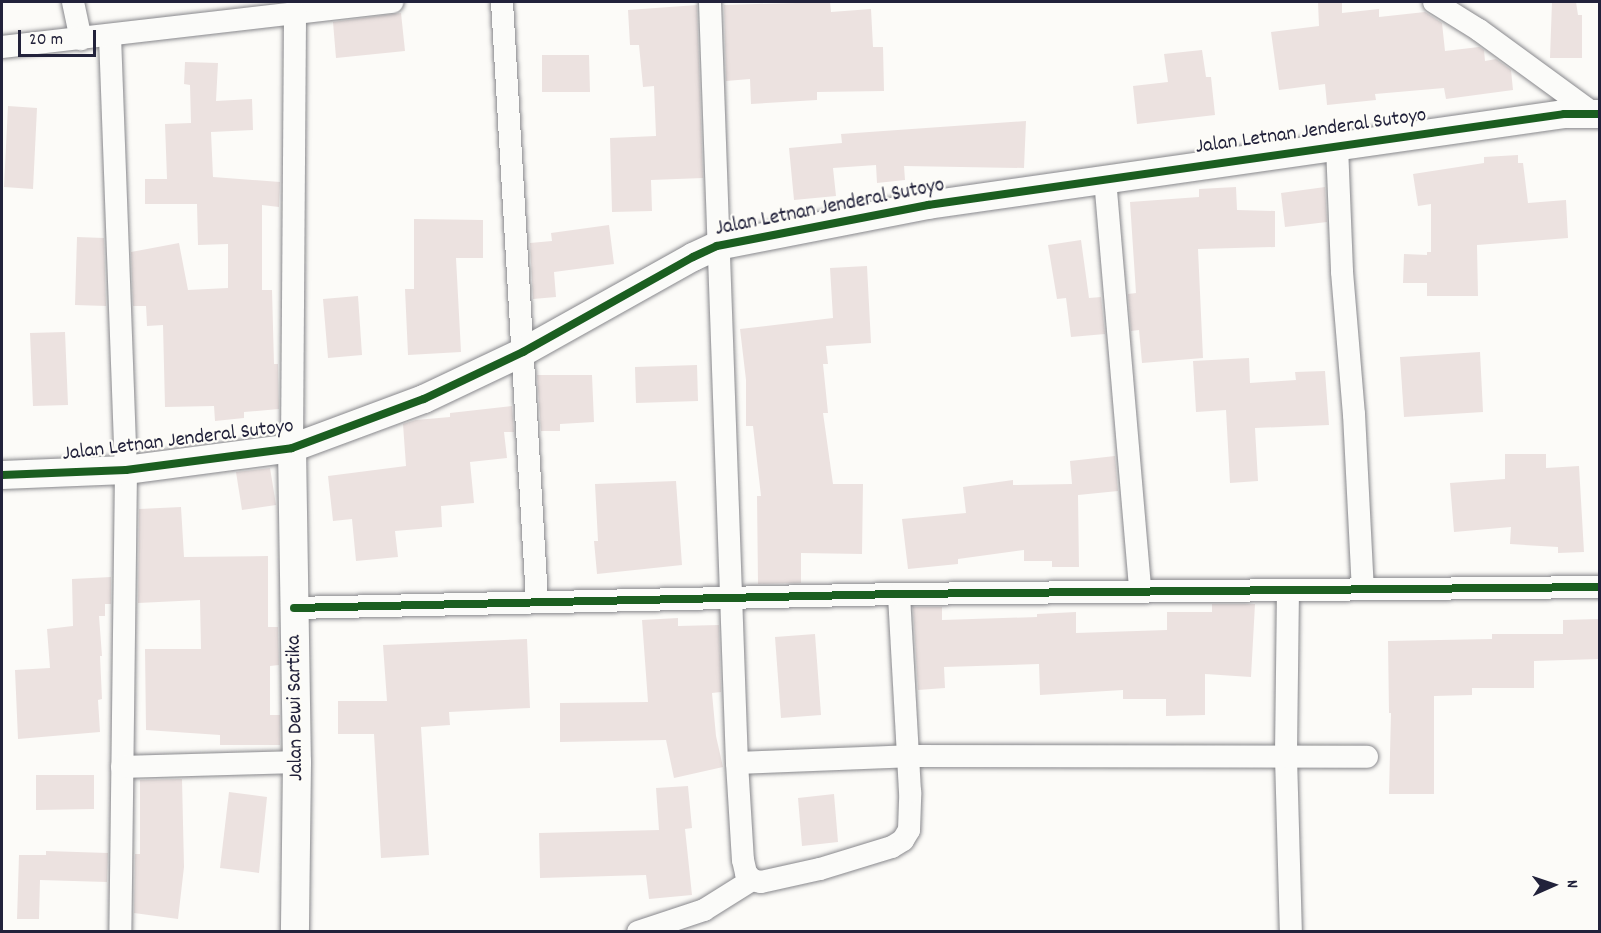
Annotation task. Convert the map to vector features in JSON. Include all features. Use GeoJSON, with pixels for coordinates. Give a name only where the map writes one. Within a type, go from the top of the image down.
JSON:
{"type":"FeatureCollection","features":[{"type":"Feature","properties":{"kind":"street"},"geometry":{"type":"LineString","coordinates":[[73,2],[81,39]]}},
{"type":"Feature","properties":{"kind":"street"},"geometry":{"type":"LineString","coordinates":[[2,47],[392,2]]}},
{"type":"Feature","properties":{"kind":"street"},"geometry":{"type":"LineString","coordinates":[[502,2],[537,600]]}},
{"type":"Feature","properties":{"kind":"street"},"geometry":{"type":"LineString","coordinates":[[710,2],[737,763],[743,860],[746,873],[752,880],[761,882],[820,869],[892,847],[903,840],[909,830],[908,756],[899,594]]}},
{"type":"Feature","properties":{"kind":"street"},"geometry":{"type":"LineString","coordinates":[[1434,2],[1479,30],[1596,114]]}},
{"type":"Feature","properties":{"kind":"street"},"geometry":{"type":"LineString","coordinates":[[292,448],[296,13]]}},
{"type":"Feature","properties":{"kind":"street"},"geometry":{"type":"LineString","coordinates":[[110,36],[126,470],[120,932]]}},
{"type":"Feature","properties":{"kind":"street","name":"Jalan Letnan Jenderal Sutoyo"},"geometry":{"type":"LineString","coordinates":[[2,475],[126,470],[292,448],[424,399],[523,352],[693,257],[717,246],[928,205],[1564,114],[1596,114]]}},
{"type":"Feature","properties":{"kind":"street"},"geometry":{"type":"LineString","coordinates":[[1337,146],[1342,272],[1354,414],[1363,589]]}},
{"type":"Feature","properties":{"kind":"street"},"geometry":{"type":"LineString","coordinates":[[1105,179],[1140,591]]}},
{"type":"Feature","properties":{"kind":"street","name":"Jalan Dewi Sartika"},"geometry":{"type":"LineString","coordinates":[[292,448],[297,762],[295,932]]}},
{"type":"Feature","properties":{"kind":"street"},"geometry":{"type":"LineString","coordinates":[[294,608],[537,600],[899,594],[1599,587]]}},
{"type":"Feature","properties":{"kind":"street"},"geometry":{"type":"LineString","coordinates":[[1288,590],[1286,757],[1291,932]]}},
{"type":"Feature","properties":{"kind":"street"},"geometry":{"type":"LineString","coordinates":[[737,763],[908,756],[1367,757]]}},
{"type":"Feature","properties":{"kind":"street"},"geometry":{"type":"LineString","coordinates":[[122,767],[297,762]]}},
{"type":"Feature","properties":{"kind":"street"},"geometry":{"type":"LineString","coordinates":[[638,932],[704,910],[752,880]]}},
{"type":"Feature","properties":{"kind":"building"},"geometry":{"type":"Polygon","coordinates":[[[830,2],[831,12],[871,9],[873,47],[883,47],[884,91],[817,92],[817,100],[751,104],[750,79],[726,81],[724,5],[830,2]]]}},
{"type":"Feature","properties":{"kind":"building"},"geometry":{"type":"Polygon","coordinates":[[[1318,2],[1342,2],[1342,13],[1379,9],[1379,17],[1425,12],[1442,23],[1445,51],[1479,47],[1484,50],[1485,61],[1496,59],[1511,70],[1513,90],[1446,99],[1444,88],[1375,94],[1376,100],[1327,105],[1325,84],[1279,90],[1271,32],[1319,26],[1318,2]]]}},
{"type":"Feature","properties":{"kind":"building"},"geometry":{"type":"Polygon","coordinates":[[[1552,2],[1576,2],[1578,15],[1582,15],[1582,58],[1550,58],[1552,2]]]}},
{"type":"Feature","properties":{"kind":"building"},"geometry":{"type":"Polygon","coordinates":[[[697,5],[703,178],[651,180],[652,211],[612,212],[610,138],[656,136],[654,86],[643,87],[639,45],[630,45],[628,10],[697,5]]]}},
{"type":"Feature","properties":{"kind":"building"},"geometry":{"type":"Polygon","coordinates":[[[401,13],[405,51],[336,58],[333,22],[401,13]]]}},
{"type":"Feature","properties":{"kind":"building"},"geometry":{"type":"Polygon","coordinates":[[[1202,50],[1206,77],[1211,77],[1215,115],[1137,124],[1133,86],[1168,82],[1164,54],[1202,50]]]}},
{"type":"Feature","properties":{"kind":"building"},"geometry":{"type":"Polygon","coordinates":[[[542,55],[589,55],[590,92],[542,92],[542,55]]]}},
{"type":"Feature","properties":{"kind":"building"},"geometry":{"type":"Polygon","coordinates":[[[185,62],[218,63],[216,101],[252,99],[253,130],[211,132],[213,177],[280,182],[279,207],[262,205],[262,290],[272,290],[274,364],[278,364],[279,409],[244,412],[244,418],[215,421],[214,406],[165,407],[163,325],[147,326],[146,306],[133,306],[131,252],[179,243],[188,290],[228,288],[228,244],[198,245],[197,204],[145,204],[145,179],[167,179],[165,124],[191,123],[190,85],[184,84],[185,62]]]}},
{"type":"Feature","properties":{"kind":"building"},"geometry":{"type":"Polygon","coordinates":[[[8,106],[37,108],[33,189],[4,187],[8,106]]]}},
{"type":"Feature","properties":{"kind":"building"},"geometry":{"type":"Polygon","coordinates":[[[1026,121],[1024,168],[904,166],[905,180],[877,183],[876,165],[833,168],[836,196],[794,200],[789,148],[842,143],[841,134],[1026,121]]]}},
{"type":"Feature","properties":{"kind":"building"},"geometry":{"type":"Polygon","coordinates":[[[1518,155],[1518,163],[1523,163],[1528,203],[1566,200],[1568,238],[1477,245],[1478,296],[1427,296],[1427,283],[1403,283],[1404,254],[1427,255],[1427,252],[1431,252],[1431,204],[1418,206],[1413,174],[1484,163],[1484,157],[1518,155]]]}},
{"type":"Feature","properties":{"kind":"building"},"geometry":{"type":"Polygon","coordinates":[[[1236,187],[1237,210],[1275,211],[1275,247],[1198,249],[1203,358],[1142,363],[1139,330],[1131,331],[1128,294],[1136,293],[1130,202],[1199,197],[1199,189],[1236,187]]]}},
{"type":"Feature","properties":{"kind":"building"},"geometry":{"type":"Polygon","coordinates":[[[1325,187],[1327,222],[1285,227],[1281,193],[1325,187]]]}},
{"type":"Feature","properties":{"kind":"building"},"geometry":{"type":"Polygon","coordinates":[[[414,219],[483,220],[483,258],[456,258],[461,352],[408,355],[405,289],[414,289],[414,219]]]}},
{"type":"Feature","properties":{"kind":"building"},"geometry":{"type":"Polygon","coordinates":[[[609,225],[614,264],[554,272],[556,297],[533,299],[530,243],[552,241],[551,233],[609,225]]]}},
{"type":"Feature","properties":{"kind":"building"},"geometry":{"type":"Polygon","coordinates":[[[77,237],[104,238],[106,306],[75,305],[77,237]]]}},
{"type":"Feature","properties":{"kind":"building"},"geometry":{"type":"Polygon","coordinates":[[[1081,240],[1089,298],[1101,297],[1105,334],[1071,337],[1066,298],[1057,299],[1048,245],[1081,240]]]}},
{"type":"Feature","properties":{"kind":"building"},"geometry":{"type":"Polygon","coordinates":[[[867,266],[871,343],[826,346],[828,364],[823,364],[828,413],[823,413],[833,484],[863,484],[862,554],[801,553],[801,583],[758,584],[757,496],[761,496],[753,426],[746,426],[746,380],[740,329],[833,318],[830,268],[867,266]]]}},
{"type":"Feature","properties":{"kind":"building"},"geometry":{"type":"Polygon","coordinates":[[[358,296],[362,355],[328,358],[323,299],[358,296]]]}},
{"type":"Feature","properties":{"kind":"building"},"geometry":{"type":"Polygon","coordinates":[[[65,332],[68,405],[33,406],[30,333],[65,332]]]}},
{"type":"Feature","properties":{"kind":"building"},"geometry":{"type":"Polygon","coordinates":[[[1480,352],[1483,412],[1404,417],[1400,357],[1480,352]]]}},
{"type":"Feature","properties":{"kind":"building"},"geometry":{"type":"Polygon","coordinates":[[[1249,358],[1250,383],[1296,380],[1295,372],[1325,371],[1329,425],[1255,428],[1258,481],[1230,483],[1226,410],[1196,412],[1193,361],[1249,358]]]}},
{"type":"Feature","properties":{"kind":"building"},"geometry":{"type":"Polygon","coordinates":[[[697,365],[698,401],[636,403],[635,367],[697,365]]]}},
{"type":"Feature","properties":{"kind":"building"},"geometry":{"type":"Polygon","coordinates":[[[537,375],[592,375],[594,422],[560,424],[560,431],[541,431],[537,375]]]}},
{"type":"Feature","properties":{"kind":"building"},"geometry":{"type":"Polygon","coordinates":[[[512,406],[514,432],[504,432],[507,458],[470,462],[474,503],[441,506],[442,527],[395,531],[398,557],[356,561],[352,519],[333,521],[328,476],[406,466],[403,424],[416,420],[450,417],[450,413],[512,406]]]}},
{"type":"Feature","properties":{"kind":"building"},"geometry":{"type":"Polygon","coordinates":[[[1505,454],[1546,454],[1546,468],[1579,466],[1584,552],[1558,553],[1558,547],[1510,544],[1511,527],[1454,532],[1450,483],[1505,479],[1505,454]]]}},
{"type":"Feature","properties":{"kind":"building"},"geometry":{"type":"Polygon","coordinates":[[[1115,456],[1118,491],[1078,495],[1079,567],[1052,567],[1052,561],[1024,561],[1024,550],[958,559],[958,564],[908,569],[902,519],[966,513],[963,487],[1013,480],[1013,485],[1072,484],[1070,461],[1115,456]]]}},
{"type":"Feature","properties":{"kind":"building"},"geometry":{"type":"Polygon","coordinates":[[[270,468],[276,505],[242,510],[236,472],[270,468]]]}},
{"type":"Feature","properties":{"kind":"building"},"geometry":{"type":"Polygon","coordinates":[[[676,481],[682,565],[597,574],[594,541],[598,541],[595,484],[676,481]]]}},
{"type":"Feature","properties":{"kind":"building"},"geometry":{"type":"Polygon","coordinates":[[[181,507],[184,557],[268,556],[268,627],[278,627],[279,665],[270,666],[270,715],[280,715],[280,745],[220,745],[220,735],[146,730],[145,649],[201,649],[200,600],[138,603],[139,509],[181,507]]]}},
{"type":"Feature","properties":{"kind":"building"},"geometry":{"type":"Polygon","coordinates":[[[111,577],[111,604],[105,604],[105,616],[99,616],[102,656],[100,656],[102,699],[98,700],[100,732],[18,739],[15,670],[50,668],[47,629],[73,626],[72,579],[111,577]]]}},
{"type":"Feature","properties":{"kind":"building"},"geometry":{"type":"Polygon","coordinates":[[[1212,604],[1255,604],[1251,677],[1205,674],[1205,715],[1166,716],[1166,699],[1123,699],[1123,690],[1040,695],[1039,664],[944,667],[945,688],[918,690],[913,607],[942,607],[942,620],[1037,617],[1037,614],[1076,612],[1076,633],[1167,630],[1167,612],[1212,612],[1212,604]]]}},
{"type":"Feature","properties":{"kind":"building"},"geometry":{"type":"Polygon","coordinates":[[[678,618],[678,626],[719,625],[721,692],[712,693],[716,736],[723,767],[674,778],[666,740],[560,742],[560,703],[648,702],[642,620],[678,618]]]}},
{"type":"Feature","properties":{"kind":"building"},"geometry":{"type":"Polygon","coordinates":[[[1599,619],[1599,659],[1534,661],[1534,688],[1472,688],[1472,695],[1434,696],[1434,794],[1389,794],[1391,713],[1389,713],[1388,641],[1492,639],[1492,634],[1563,634],[1563,620],[1599,619]]]}},
{"type":"Feature","properties":{"kind":"building"},"geometry":{"type":"Polygon","coordinates":[[[815,634],[821,715],[781,718],[775,637],[815,634]]]}},
{"type":"Feature","properties":{"kind":"building"},"geometry":{"type":"Polygon","coordinates":[[[527,639],[530,708],[449,712],[450,725],[421,727],[429,855],[381,858],[374,734],[338,734],[338,701],[387,701],[383,645],[527,639]]]}},
{"type":"Feature","properties":{"kind":"building"},"geometry":{"type":"Polygon","coordinates":[[[36,775],[94,775],[94,809],[36,810],[36,775]]]}},
{"type":"Feature","properties":{"kind":"building"},"geometry":{"type":"Polygon","coordinates":[[[182,779],[184,867],[178,919],[134,913],[135,854],[140,854],[140,780],[182,779]]]}},
{"type":"Feature","properties":{"kind":"building"},"geometry":{"type":"Polygon","coordinates":[[[688,786],[692,828],[685,829],[692,895],[649,899],[646,875],[540,878],[539,833],[659,830],[656,788],[688,786]]]}},
{"type":"Feature","properties":{"kind":"building"},"geometry":{"type":"Polygon","coordinates":[[[229,792],[267,797],[259,873],[220,868],[229,792]]]}},
{"type":"Feature","properties":{"kind":"building"},"geometry":{"type":"Polygon","coordinates":[[[834,794],[838,842],[802,846],[798,798],[834,794]]]}},
{"type":"Feature","properties":{"kind":"building"},"geometry":{"type":"Polygon","coordinates":[[[46,851],[108,853],[107,882],[40,880],[39,919],[17,919],[19,855],[46,855],[46,851]]]}},
{"type":"Feature","properties":{"kind":"cycle path"},"geometry":{"type":"LineString","coordinates":[[2,475],[126,470],[292,448],[424,399],[523,352],[693,257],[717,246],[928,205],[1564,114],[1600,114]]}},
{"type":"Feature","properties":{"kind":"cycle path"},"geometry":{"type":"LineString","coordinates":[[294,608],[899,594],[1600,587]]}}]}
